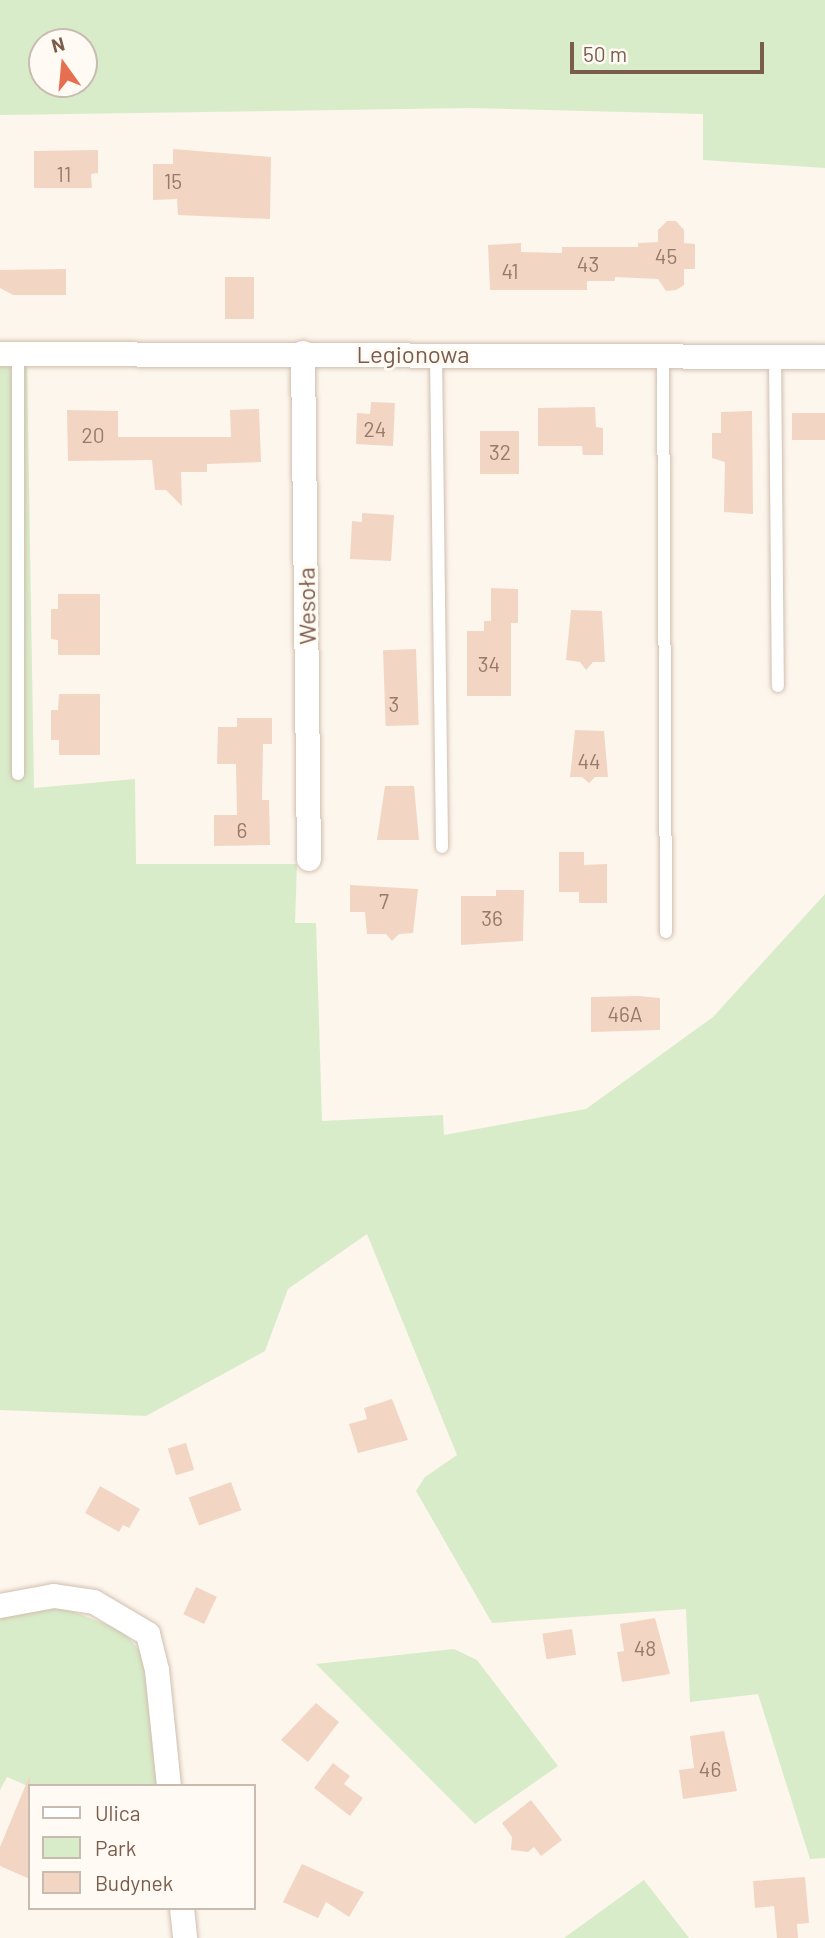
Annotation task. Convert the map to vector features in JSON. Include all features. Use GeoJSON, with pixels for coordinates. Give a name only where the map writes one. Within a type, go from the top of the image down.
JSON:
{"type":"FeatureCollection","features":[{"type":"Feature","properties":{"kind":"street","name":"Wesoła"},"geometry":{"type":"LineString","coordinates":[[303,353],[309,859]]}},
{"type":"Feature","properties":{"kind":"street","name":"Legionowa"},"geometry":{"type":"LineString","coordinates":[[9,354],[825,357]]}},
{"type":"Feature","properties":{"kind":"street"},"geometry":{"type":"LineString","coordinates":[[0,1606],[54,1597],[94,1602],[148,1634],[157,1670],[169,1784]]}},
{"type":"Feature","properties":{"kind":"street"},"geometry":{"type":"LineString","coordinates":[[182,1910],[185,1938]]}},
{"type":"Feature","properties":{"kind":"lane"},"geometry":{"type":"LineString","coordinates":[[9,354],[18,774]]}},
{"type":"Feature","properties":{"kind":"lane"},"geometry":{"type":"LineString","coordinates":[[436,354],[442,847]]}},
{"type":"Feature","properties":{"kind":"lane"},"geometry":{"type":"LineString","coordinates":[[663,356],[666,932]]}},
{"type":"Feature","properties":{"kind":"lane"},"geometry":{"type":"LineString","coordinates":[[775,357],[778,687]]}},
{"type":"Feature","properties":{"kind":"green space"},"geometry":{"type":"Polygon","coordinates":[[[0,0],[825,0],[825,168],[703,160],[703,114],[471,108],[0,115],[0,0]]]}},
{"type":"Feature","properties":{"kind":"green space"},"geometry":{"type":"Polygon","coordinates":[[[27,365],[34,788],[135,779],[136,864],[297,864],[295,923],[316,923],[322,1121],[443,1115],[444,1135],[586,1109],[713,1017],[825,894],[825,1858],[810,1859],[758,1694],[690,1702],[686,1609],[492,1623],[416,1491],[425,1477],[457,1455],[367,1234],[288,1289],[265,1351],[146,1416],[0,1410],[0,366],[27,365]]]}},
{"type":"Feature","properties":{"kind":"green space"},"geometry":{"type":"Polygon","coordinates":[[[59,1606],[123,1631],[143,1655],[159,1784],[28,1784],[28,1786],[7,1777],[0,1790],[0,1618],[59,1606]]]}},
{"type":"Feature","properties":{"kind":"green space"},"geometry":{"type":"Polygon","coordinates":[[[454,1649],[477,1660],[558,1766],[475,1824],[316,1664],[454,1649]]]}},
{"type":"Feature","properties":{"kind":"green space"},"geometry":{"type":"Polygon","coordinates":[[[644,1880],[689,1938],[564,1938],[644,1880]]]}},
{"type":"Feature","properties":{"kind":"building"},"geometry":{"type":"Polygon","coordinates":[[[173,149],[271,157],[270,219],[178,215],[177,199],[153,200],[153,164],[173,164],[173,149]]]}},
{"type":"Feature","properties":{"kind":"building"},"geometry":{"type":"Polygon","coordinates":[[[98,150],[98,173],[91,174],[92,188],[34,188],[34,151],[98,150]]]}},
{"type":"Feature","properties":{"kind":"building"},"geometry":{"type":"Polygon","coordinates":[[[667,221],[676,221],[684,230],[684,243],[695,244],[695,269],[684,269],[684,285],[676,290],[666,291],[658,279],[615,277],[615,281],[587,281],[587,290],[490,290],[488,245],[521,243],[521,252],[562,253],[562,247],[638,247],[638,243],[658,242],[658,230],[667,221]]]}},
{"type":"Feature","properties":{"kind":"building"},"geometry":{"type":"Polygon","coordinates":[[[66,269],[66,295],[13,295],[0,288],[0,270],[66,269]]]}},
{"type":"Feature","properties":{"kind":"building"},"geometry":{"type":"Polygon","coordinates":[[[225,277],[254,277],[254,319],[225,319],[225,277]]]}},
{"type":"Feature","properties":{"kind":"building"},"geometry":{"type":"Polygon","coordinates":[[[371,402],[395,403],[393,446],[356,444],[357,413],[370,414],[371,402]]]}},
{"type":"Feature","properties":{"kind":"building"},"geometry":{"type":"Polygon","coordinates":[[[595,407],[596,427],[603,428],[603,455],[583,455],[582,446],[538,446],[538,408],[595,407]]]}},
{"type":"Feature","properties":{"kind":"building"},"geometry":{"type":"Polygon","coordinates":[[[259,409],[261,462],[207,464],[207,472],[181,472],[182,506],[166,490],[155,490],[152,460],[68,461],[67,410],[118,411],[118,437],[231,437],[230,410],[259,409]]]}},
{"type":"Feature","properties":{"kind":"building"},"geometry":{"type":"Polygon","coordinates":[[[752,411],[753,514],[724,512],[725,462],[712,458],[712,433],[721,433],[721,412],[752,411]]]}},
{"type":"Feature","properties":{"kind":"building"},"geometry":{"type":"Polygon","coordinates":[[[792,413],[825,413],[825,440],[792,440],[792,413]]]}},
{"type":"Feature","properties":{"kind":"building"},"geometry":{"type":"Polygon","coordinates":[[[480,431],[519,431],[519,474],[480,474],[480,431]]]}},
{"type":"Feature","properties":{"kind":"building"},"geometry":{"type":"Polygon","coordinates":[[[362,513],[394,515],[391,561],[350,559],[352,521],[362,522],[362,513]]]}},
{"type":"Feature","properties":{"kind":"building"},"geometry":{"type":"Polygon","coordinates":[[[491,588],[518,589],[518,623],[511,623],[511,696],[467,696],[467,631],[484,631],[484,621],[491,621],[491,588]]]}},
{"type":"Feature","properties":{"kind":"building"},"geometry":{"type":"Polygon","coordinates":[[[58,594],[100,594],[100,655],[58,655],[58,640],[51,639],[51,609],[58,609],[58,594]]]}},
{"type":"Feature","properties":{"kind":"building"},"geometry":{"type":"Polygon","coordinates":[[[571,610],[602,611],[605,662],[593,662],[586,670],[580,662],[566,660],[571,610]]]}},
{"type":"Feature","properties":{"kind":"building"},"geometry":{"type":"Polygon","coordinates":[[[416,649],[419,725],[386,726],[383,650],[416,649]]]}},
{"type":"Feature","properties":{"kind":"building"},"geometry":{"type":"Polygon","coordinates":[[[59,694],[100,694],[100,755],[59,755],[59,740],[51,740],[51,710],[58,710],[59,694]]]}},
{"type":"Feature","properties":{"kind":"building"},"geometry":{"type":"Polygon","coordinates":[[[237,718],[272,718],[272,744],[263,744],[262,800],[269,800],[270,845],[214,846],[214,815],[237,815],[236,764],[217,764],[218,727],[237,727],[237,718]]]}},
{"type":"Feature","properties":{"kind":"building"},"geometry":{"type":"Polygon","coordinates":[[[575,730],[604,731],[608,777],[595,777],[589,783],[582,777],[570,777],[575,730]]]}},
{"type":"Feature","properties":{"kind":"building"},"geometry":{"type":"Polygon","coordinates":[[[385,786],[414,786],[419,840],[377,840],[385,786]]]}},
{"type":"Feature","properties":{"kind":"building"},"geometry":{"type":"Polygon","coordinates":[[[559,852],[584,852],[584,865],[607,864],[607,903],[579,903],[579,892],[559,892],[559,852]]]}},
{"type":"Feature","properties":{"kind":"building"},"geometry":{"type":"Polygon","coordinates":[[[350,885],[418,889],[413,933],[399,934],[392,941],[386,934],[367,934],[365,912],[350,912],[350,885]]]}},
{"type":"Feature","properties":{"kind":"building"},"geometry":{"type":"Polygon","coordinates":[[[496,890],[524,890],[523,941],[461,945],[461,896],[496,896],[496,890]]]}},
{"type":"Feature","properties":{"kind":"building"},"geometry":{"type":"Polygon","coordinates":[[[591,997],[660,998],[660,1030],[591,1032],[591,997]]]}},
{"type":"Feature","properties":{"kind":"building"},"geometry":{"type":"Polygon","coordinates":[[[392,1399],[408,1440],[358,1453],[349,1424],[367,1419],[364,1408],[392,1399]]]}},
{"type":"Feature","properties":{"kind":"building"},"geometry":{"type":"Polygon","coordinates":[[[186,1443],[194,1470],[176,1475],[168,1449],[186,1443]]]}},
{"type":"Feature","properties":{"kind":"building"},"geometry":{"type":"Polygon","coordinates":[[[231,1482],[241,1510],[199,1526],[189,1497],[231,1482]]]}},
{"type":"Feature","properties":{"kind":"building"},"geometry":{"type":"Polygon","coordinates":[[[100,1486],[140,1509],[129,1528],[123,1525],[119,1532],[85,1513],[100,1486]]]}},
{"type":"Feature","properties":{"kind":"building"},"geometry":{"type":"Polygon","coordinates":[[[196,1587],[217,1597],[204,1624],[183,1614],[196,1587]]]}},
{"type":"Feature","properties":{"kind":"building"},"geometry":{"type":"Polygon","coordinates":[[[655,1618],[670,1674],[622,1682],[617,1652],[624,1651],[620,1624],[655,1618]]]}},
{"type":"Feature","properties":{"kind":"building"},"geometry":{"type":"Polygon","coordinates":[[[572,1629],[576,1655],[546,1659],[542,1634],[572,1629]]]}},
{"type":"Feature","properties":{"kind":"building"},"geometry":{"type":"Polygon","coordinates":[[[316,1703],[339,1722],[308,1762],[281,1740],[316,1703]]]}},
{"type":"Feature","properties":{"kind":"building"},"geometry":{"type":"Polygon","coordinates":[[[724,1731],[737,1791],[683,1799],[679,1770],[694,1768],[690,1736],[724,1731]]]}},
{"type":"Feature","properties":{"kind":"building"},"geometry":{"type":"Polygon","coordinates":[[[333,1763],[350,1776],[344,1784],[363,1798],[350,1816],[314,1788],[333,1763]]]}},
{"type":"Feature","properties":{"kind":"building"},"geometry":{"type":"Polygon","coordinates":[[[30,1777],[28,1878],[0,1866],[0,1847],[30,1777]]]}},
{"type":"Feature","properties":{"kind":"building"},"geometry":{"type":"Polygon","coordinates":[[[531,1800],[562,1840],[541,1856],[534,1847],[528,1852],[511,1850],[512,1837],[502,1823],[531,1800]]]}},
{"type":"Feature","properties":{"kind":"building"},"geometry":{"type":"Polygon","coordinates":[[[302,1864],[364,1892],[349,1917],[326,1902],[318,1918],[283,1902],[302,1864]]]}},
{"type":"Feature","properties":{"kind":"building"},"geometry":{"type":"Polygon","coordinates":[[[805,1877],[809,1923],[797,1924],[798,1938],[777,1938],[774,1906],[755,1908],[753,1881],[805,1877]]]}}]}
